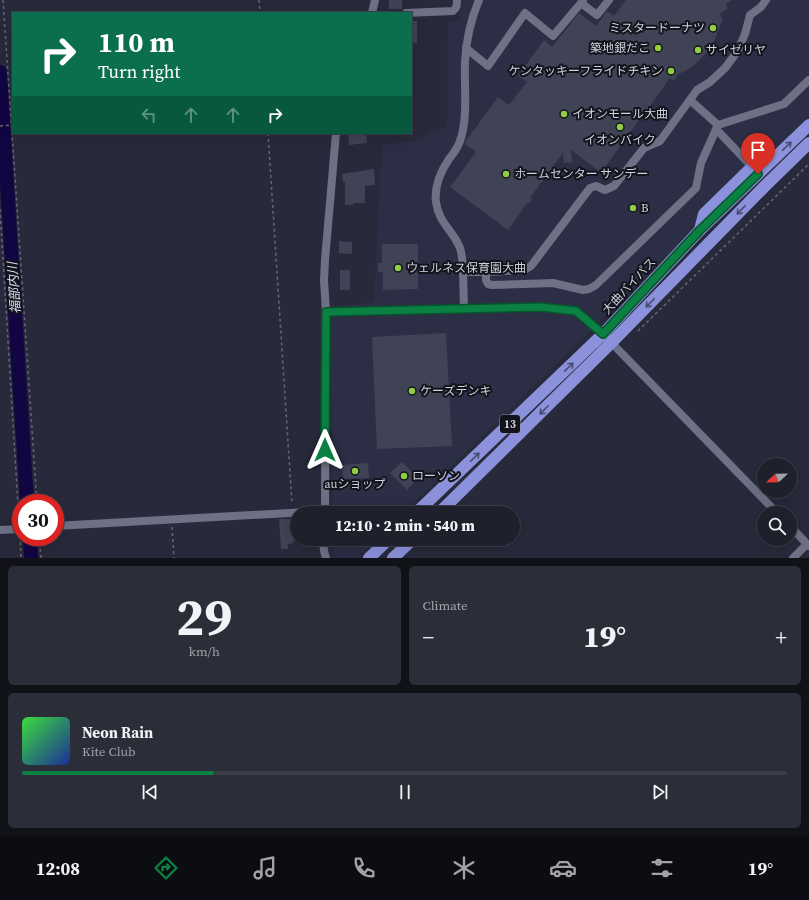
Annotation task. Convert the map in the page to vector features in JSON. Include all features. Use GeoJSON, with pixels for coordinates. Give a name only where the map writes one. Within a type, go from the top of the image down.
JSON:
{"type":"FeatureCollection","features":[{"type":"Feature","properties":{"kind":"highway","name":"大曲バイパス"},"geometry":{"type":"LineString","coordinates":[[446,506],[607,339],[700,230],[753,172],[809,125]]}},
{"type":"Feature","properties":{"kind":"highway","name":"大曲バイパス"},"geometry":{"type":"LineString","coordinates":[[424,506],[607,339],[809,143]]}},
{"type":"Feature","properties":{"kind":"highway"},"geometry":{"type":"LineString","coordinates":[[369,558],[382,546]]}},
{"type":"Feature","properties":{"kind":"highway"},"geometry":{"type":"LineString","coordinates":[[393,558],[406,546]]}},
{"type":"Feature","properties":{"kind":"street"},"geometry":{"type":"LineString","coordinates":[[372,12],[375,0]]}},
{"type":"Feature","properties":{"kind":"street"},"geometry":{"type":"LineString","coordinates":[[412,13],[453,11],[457,4],[457,0]]}},
{"type":"Feature","properties":{"kind":"street"},"geometry":{"type":"LineString","coordinates":[[464,309],[464,272],[459,247],[442,221],[436,201],[438,180],[443,168],[457,149],[461,139],[465,115],[466,48],[472,19],[479,0]]}},
{"type":"Feature","properties":{"kind":"street"},"geometry":{"type":"LineString","coordinates":[[466,48],[488,66],[526,13],[553,36],[582,1],[597,15],[609,0]]}},
{"type":"Feature","properties":{"kind":"street"},"geometry":{"type":"LineString","coordinates":[[464,272],[524,270],[531,266],[590,188],[596,186],[606,190],[614,186],[644,148],[660,141],[697,90],[710,82],[725,68],[737,52],[743,39],[750,15],[761,7],[766,0]]}},
{"type":"Feature","properties":{"kind":"street"},"geometry":{"type":"LineString","coordinates":[[486,272],[486,280],[488,284],[492,285],[553,284],[583,290],[589,289],[596,285],[696,188],[701,163],[716,130],[784,104],[809,80]]}},
{"type":"Feature","properties":{"kind":"street"},"geometry":{"type":"LineString","coordinates":[[690,100],[753,172]]}},
{"type":"Feature","properties":{"kind":"street"},"geometry":{"type":"LineString","coordinates":[[325,506],[326,312],[324,280],[336,134]]}},
{"type":"Feature","properties":{"kind":"street"},"geometry":{"type":"LineString","coordinates":[[326,312],[540,307],[576,311],[607,339],[770,506]]}},
{"type":"Feature","properties":{"kind":"street"},"geometry":{"type":"LineString","coordinates":[[64,526],[290,512]]}},
{"type":"Feature","properties":{"kind":"street"},"geometry":{"type":"LineString","coordinates":[[0,530],[12,529]]}},
{"type":"Feature","properties":{"kind":"street"},"geometry":{"type":"LineString","coordinates":[[793,558],[808,545],[797,533]]}},
{"type":"Feature","properties":{"kind":"street"},"geometry":{"type":"LineString","coordinates":[[323,557],[324,546]]}},
{"type":"Feature","properties":{"kind":"path"},"geometry":{"type":"LineString","coordinates":[[0,126],[12,125],[3,0]]}},
{"type":"Feature","properties":{"kind":"path"},"geometry":{"type":"LineString","coordinates":[[259,0],[260,12]]}},
{"type":"Feature","properties":{"kind":"path"},"geometry":{"type":"LineString","coordinates":[[13,134],[36,494]]}},
{"type":"Feature","properties":{"kind":"path"},"geometry":{"type":"LineString","coordinates":[[268,134],[293,506]]}},
{"type":"Feature","properties":{"kind":"path"},"geometry":{"type":"LineString","coordinates":[[635,334],[809,164]]}},
{"type":"Feature","properties":{"kind":"path"},"geometry":{"type":"LineString","coordinates":[[0,209],[18,494]]}},
{"type":"Feature","properties":{"kind":"path"},"geometry":{"type":"LineString","coordinates":[[171,520],[174,558]]}},
{"type":"Feature","properties":{"kind":"path"},"geometry":{"type":"LineString","coordinates":[[21,546],[21,558]]}},
{"type":"Feature","properties":{"kind":"path"},"geometry":{"type":"LineString","coordinates":[[40,546],[41,558]]}},
{"type":"Feature","properties":{"kind":"shaded area"},"geometry":{"type":"Polygon","coordinates":[[[460,0],[809,0],[809,116],[410,506],[333,506],[330,307],[374,302],[382,145],[414,141],[447,127],[448,23],[459,20],[460,0]]]}},
{"type":"Feature","properties":{"kind":"shaded area"},"geometry":{"type":"Polygon","coordinates":[[[333,546],[369,546],[356,558],[338,558],[334,555],[333,546]]]}},
{"type":"Feature","properties":{"kind":"building"},"geometry":{"type":"Polygon","coordinates":[[[389,0],[402,0],[402,9],[389,9],[389,0]]]}},
{"type":"Feature","properties":{"kind":"building","name":"イオンモール大曲"},"geometry":{"type":"Polygon","coordinates":[[[626,0],[732,0],[726,4],[728,8],[720,14],[723,19],[712,46],[698,62],[677,75],[674,81],[670,78],[650,106],[654,108],[648,116],[644,113],[601,173],[570,149],[573,162],[564,163],[563,153],[530,198],[532,199],[529,204],[527,203],[508,230],[450,187],[476,152],[465,144],[466,141],[498,97],[509,105],[527,82],[518,76],[544,40],[552,47],[579,13],[596,26],[607,11],[614,16],[626,0]]]}},
{"type":"Feature","properties":{"kind":"building"},"geometry":{"type":"Polygon","coordinates":[[[412,21],[417,21],[417,43],[412,43],[412,21]]]}},
{"type":"Feature","properties":{"kind":"building"},"geometry":{"type":"Polygon","coordinates":[[[348,134],[366,134],[367,143],[349,145],[348,134]]]}},
{"type":"Feature","properties":{"kind":"building"},"geometry":{"type":"Polygon","coordinates":[[[374,169],[375,185],[365,186],[365,203],[345,205],[345,182],[343,182],[342,174],[374,169]]]}},
{"type":"Feature","properties":{"kind":"building"},"geometry":{"type":"Polygon","coordinates":[[[339,241],[352,242],[352,254],[339,253],[339,241]]]}},
{"type":"Feature","properties":{"kind":"building","name":"ウェルネス保育園大曲"},"geometry":{"type":"Polygon","coordinates":[[[382,244],[418,244],[418,289],[383,290],[383,272],[378,272],[378,263],[382,263],[382,244]]]}},
{"type":"Feature","properties":{"kind":"building"},"geometry":{"type":"Polygon","coordinates":[[[340,270],[350,270],[350,290],[340,290],[340,270]]]}},
{"type":"Feature","properties":{"kind":"building","name":"ケーズデンキ"},"geometry":{"type":"Polygon","coordinates":[[[446,333],[452,446],[377,449],[372,337],[446,333]]]}},
{"type":"Feature","properties":{"kind":"building","name":"ローソン"},"geometry":{"type":"Polygon","coordinates":[[[402,462],[418,478],[407,490],[390,473],[402,462]]]}},
{"type":"Feature","properties":{"kind":"building","name":"auショップ"},"geometry":{"type":"Polygon","coordinates":[[[368,463],[369,478],[343,479],[342,465],[368,463]]]}},
{"type":"Feature","properties":{"kind":"building"},"geometry":{"type":"Polygon","coordinates":[[[279,519],[290,519],[290,544],[288,544],[288,549],[281,549],[279,519]]]}},
{"type":"Feature","properties":{"kind":"waterway","name":"福部内川"},"geometry":{"type":"LineString","coordinates":[[0,72],[26,494]]}},
{"type":"Feature","properties":{"kind":"waterway","name":"福部内川"},"geometry":{"type":"LineString","coordinates":[[30,546],[31,558]]}},
{"type":"Feature","properties":{"kind":"place","name":"ミスタードーナツ"},"geometry":{"type":"Point","coordinates":[713,28]}},
{"type":"Feature","properties":{"kind":"place","name":"築地銀だこ"},"geometry":{"type":"Point","coordinates":[658,48]}},
{"type":"Feature","properties":{"kind":"place","name":"サイゼリヤ"},"geometry":{"type":"Point","coordinates":[698,50]}},
{"type":"Feature","properties":{"kind":"place","name":"ケンタッキーフライドチキン"},"geometry":{"type":"Point","coordinates":[671,71]}},
{"type":"Feature","properties":{"kind":"place","name":"イオンモール大曲"},"geometry":{"type":"Point","coordinates":[564,114]}},
{"type":"Feature","properties":{"kind":"place","name":"イオンバイク"},"geometry":{"type":"Point","coordinates":[620,127]}},
{"type":"Feature","properties":{"kind":"place","name":"ホームセンター サンデー"},"geometry":{"type":"Point","coordinates":[506,174]}},
{"type":"Feature","properties":{"kind":"place","name":"B"},"geometry":{"type":"Point","coordinates":[633,208]}},
{"type":"Feature","properties":{"kind":"place","name":"ウェルネス保育園大曲"},"geometry":{"type":"Point","coordinates":[398,268]}},
{"type":"Feature","properties":{"kind":"place","name":"ケーズデンキ"},"geometry":{"type":"Point","coordinates":[412,391]}},
{"type":"Feature","properties":{"kind":"place","name":"auショップ"},"geometry":{"type":"Point","coordinates":[355,471]}},
{"type":"Feature","properties":{"kind":"place","name":"ローソン"},"geometry":{"type":"Point","coordinates":[404,476]}},
{"type":"Feature","properties":{"kind":"route"},"geometry":{"type":"LineString","coordinates":[[325,450],[326,312],[540,307],[576,311],[603,334],[700,230],[758,174]]}}]}
